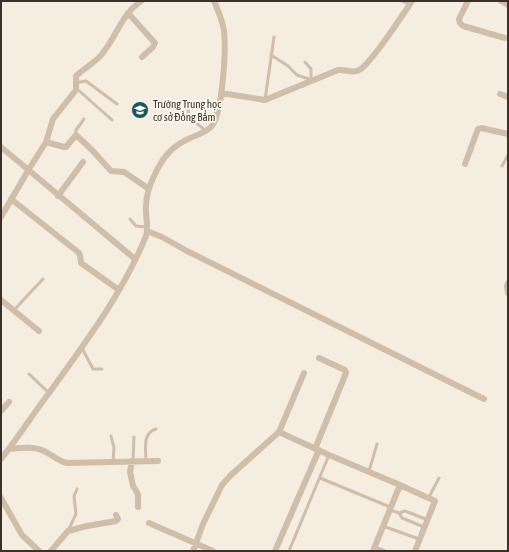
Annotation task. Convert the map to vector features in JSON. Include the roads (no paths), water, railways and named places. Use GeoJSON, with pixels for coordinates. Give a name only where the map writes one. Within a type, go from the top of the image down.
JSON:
{"type":"FeatureCollection","features":[{"type":"Feature","properties":{"kind":"street"},"geometry":{"type":"LineString","coordinates":[[1,217],[46,142],[53,119],[75,93],[76,76],[91,65],[101,55],[128,13],[141,1]]}},
{"type":"Feature","properties":{"kind":"street"},"geometry":{"type":"LineString","coordinates":[[1,459],[10,449],[107,311],[119,290],[135,259],[147,229],[146,205],[149,189],[163,159],[170,150],[178,144],[206,131],[215,122],[221,93],[224,29],[214,1]]}},
{"type":"Feature","properties":{"kind":"street"},"geometry":{"type":"LineString","coordinates":[[468,1],[459,20],[460,23],[463,26],[505,38]]}},
{"type":"Feature","properties":{"kind":"street"},"geometry":{"type":"LineString","coordinates":[[501,1],[508,5]]}},
{"type":"Feature","properties":{"kind":"street"},"geometry":{"type":"LineString","coordinates":[[221,93],[265,100],[338,70],[345,69],[351,72],[359,71],[371,59],[411,3]]}},
{"type":"Feature","properties":{"kind":"street"},"geometry":{"type":"LineString","coordinates":[[128,13],[155,43],[153,47],[142,57]]}},
{"type":"Feature","properties":{"kind":"street"},"geometry":{"type":"LineString","coordinates":[[500,94],[508,97]]}},
{"type":"Feature","properties":{"kind":"street"},"geometry":{"type":"LineString","coordinates":[[466,164],[478,129],[481,128],[508,134]]}},
{"type":"Feature","properties":{"kind":"street"},"geometry":{"type":"LineString","coordinates":[[46,142],[64,147],[68,146],[76,136],[92,150],[111,171],[124,172],[149,189]]}},
{"type":"Feature","properties":{"kind":"street"},"geometry":{"type":"LineString","coordinates":[[1,147],[135,259]]}},
{"type":"Feature","properties":{"kind":"street"},"geometry":{"type":"LineString","coordinates":[[58,196],[83,162]]}},
{"type":"Feature","properties":{"kind":"street"},"geometry":{"type":"LineString","coordinates":[[11,199],[78,252],[81,263],[119,290]]}},
{"type":"Feature","properties":{"kind":"street"},"geometry":{"type":"LineString","coordinates":[[147,229],[187,251],[484,400]]}},
{"type":"Feature","properties":{"kind":"street"},"geometry":{"type":"LineString","coordinates":[[508,283],[506,286],[508,293]]}},
{"type":"Feature","properties":{"kind":"street"},"geometry":{"type":"LineString","coordinates":[[1,300],[39,331]]}},
{"type":"Feature","properties":{"kind":"street"},"geometry":{"type":"LineString","coordinates":[[275,551],[317,449],[346,373],[345,370],[319,358]]}},
{"type":"Feature","properties":{"kind":"street"},"geometry":{"type":"LineString","coordinates":[[193,551],[222,485],[279,432],[304,373]]}},
{"type":"Feature","properties":{"kind":"street"},"geometry":{"type":"LineString","coordinates":[[1,411],[9,402]]}},
{"type":"Feature","properties":{"kind":"street"},"geometry":{"type":"LineString","coordinates":[[279,432],[329,455],[430,497],[435,501],[415,551]]}},
{"type":"Feature","properties":{"kind":"street"},"geometry":{"type":"LineString","coordinates":[[10,449],[30,447],[67,463],[158,461]]}},
{"type":"Feature","properties":{"kind":"street"},"geometry":{"type":"LineString","coordinates":[[132,462],[130,472],[133,486],[138,494],[138,507]]}},
{"type":"Feature","properties":{"kind":"street"},"geometry":{"type":"LineString","coordinates":[[374,549],[400,485]]}},
{"type":"Feature","properties":{"kind":"street"},"geometry":{"type":"LineString","coordinates":[[1,498],[22,535],[39,551]]}},
{"type":"Feature","properties":{"kind":"street"},"geometry":{"type":"LineString","coordinates":[[51,551],[68,531],[116,521],[118,519],[116,515]]}},
{"type":"Feature","properties":{"kind":"street"},"geometry":{"type":"LineString","coordinates":[[149,523],[213,551]]}},
{"type":"Feature","properties":{"kind":"lane"},"geometry":{"type":"LineString","coordinates":[[402,1],[411,3]]}},
{"type":"Feature","properties":{"kind":"lane"},"geometry":{"type":"LineString","coordinates":[[265,100],[274,37]]}},
{"type":"Feature","properties":{"kind":"lane"},"geometry":{"type":"LineString","coordinates":[[271,55],[288,66],[297,75],[312,80],[311,69],[305,62]]}},
{"type":"Feature","properties":{"kind":"lane"},"geometry":{"type":"LineString","coordinates":[[112,120],[76,85],[86,81],[117,104]]}},
{"type":"Feature","properties":{"kind":"lane"},"geometry":{"type":"LineString","coordinates":[[192,103],[188,110],[188,117],[206,131]]}},
{"type":"Feature","properties":{"kind":"lane"},"geometry":{"type":"LineString","coordinates":[[76,136],[76,130],[84,119]]}},
{"type":"Feature","properties":{"kind":"lane"},"geometry":{"type":"LineString","coordinates":[[502,166],[508,154]]}},
{"type":"Feature","properties":{"kind":"lane"},"geometry":{"type":"LineString","coordinates":[[130,219],[136,226],[147,229]]}},
{"type":"Feature","properties":{"kind":"lane"},"geometry":{"type":"LineString","coordinates":[[14,310],[43,279]]}},
{"type":"Feature","properties":{"kind":"lane"},"geometry":{"type":"LineString","coordinates":[[81,347],[93,369],[102,369]]}},
{"type":"Feature","properties":{"kind":"lane"},"geometry":{"type":"LineString","coordinates":[[29,374],[49,392]]}},
{"type":"Feature","properties":{"kind":"lane"},"geometry":{"type":"LineString","coordinates":[[146,461],[146,436],[149,432],[156,429]]}},
{"type":"Feature","properties":{"kind":"lane"},"geometry":{"type":"LineString","coordinates":[[111,436],[114,448],[113,462]]}},
{"type":"Feature","properties":{"kind":"lane"},"geometry":{"type":"LineString","coordinates":[[132,462],[134,437]]}},
{"type":"Feature","properties":{"kind":"lane"},"geometry":{"type":"LineString","coordinates":[[369,471],[378,444]]}},
{"type":"Feature","properties":{"kind":"lane"},"geometry":{"type":"LineString","coordinates":[[289,551],[329,455]]}},
{"type":"Feature","properties":{"kind":"lane"},"geometry":{"type":"LineString","coordinates":[[320,478],[391,508],[399,513],[402,518],[425,528]]}},
{"type":"Feature","properties":{"kind":"lane"},"geometry":{"type":"LineString","coordinates":[[430,497],[439,478]]}},
{"type":"Feature","properties":{"kind":"lane"},"geometry":{"type":"LineString","coordinates":[[68,531],[76,514],[74,496],[78,489]]}},
{"type":"Feature","properties":{"kind":"lane"},"geometry":{"type":"LineString","coordinates":[[399,513],[404,511],[428,520]]}},
{"type":"Feature","properties":{"kind":"lane"},"geometry":{"type":"LineString","coordinates":[[383,526],[420,539]]}},
{"type":"Feature","properties":{"kind":"lane"},"geometry":{"type":"LineString","coordinates":[[374,549],[385,551]]}},
{"type":"Feature","properties":{"kind":"place","name":"Trường Trung học cơ sở Đồng Bẩm"},"geometry":{"type":"Point","coordinates":[140,110]}}]}
